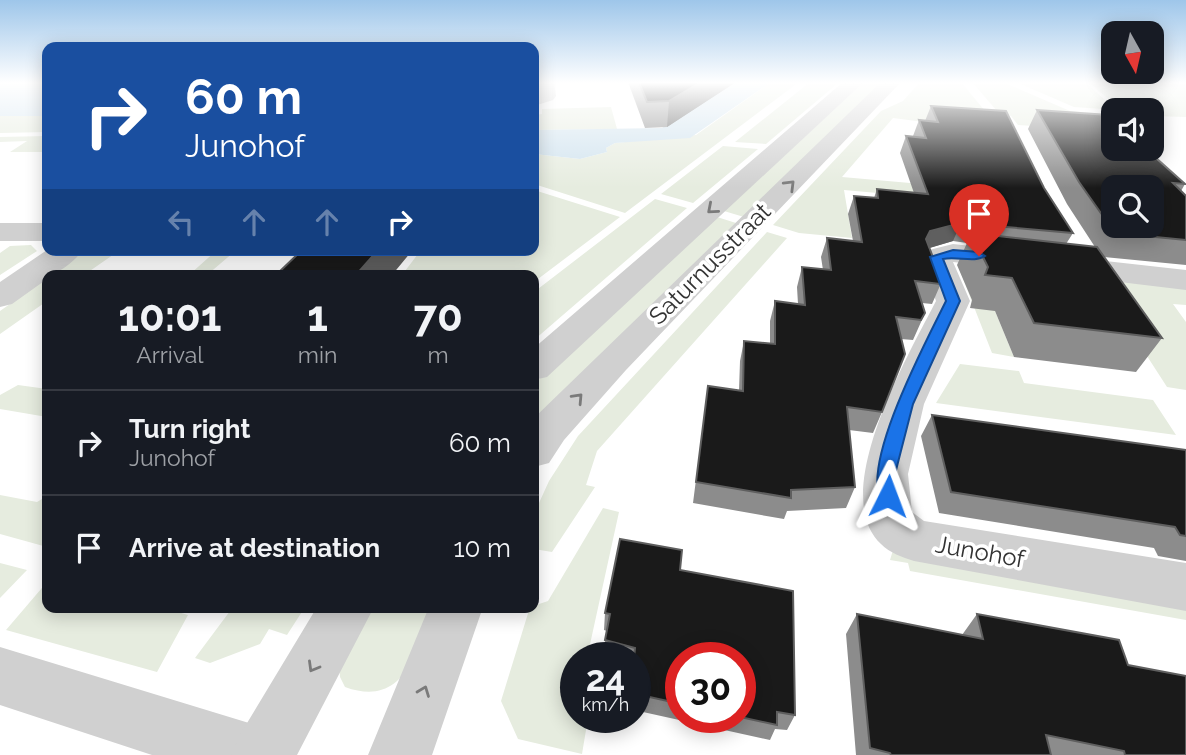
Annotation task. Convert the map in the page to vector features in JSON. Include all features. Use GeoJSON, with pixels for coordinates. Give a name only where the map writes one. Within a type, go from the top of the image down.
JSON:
{"type":"FeatureCollection","features":[{"type":"Feature","properties":{"kind":"street","name":"Saturnusstraat"},"geometry":{"type":"LineString","coordinates":[[539,364],[815,117]]}},
{"type":"Feature","properties":{"kind":"street","name":"Saturnusstraat"},"geometry":{"type":"LineString","coordinates":[[539,444],[549,429],[612,361],[857,117]]}},
{"type":"Feature","properties":{"kind":"street"},"geometry":{"type":"LineString","coordinates":[[0,232],[42,232]]}},
{"type":"Feature","properties":{"kind":"street","name":"Junohof"},"geometry":{"type":"LineString","coordinates":[[1186,280],[1083,255],[953,253],[936,257],[953,301],[904,404],[886,474],[889,518],[897,529],[914,540],[1186,587]]}},
{"type":"Feature","properties":{"kind":"street"},"geometry":{"type":"LineString","coordinates":[[0,297],[59,256]]}},
{"type":"Feature","properties":{"kind":"street"},"geometry":{"type":"LineString","coordinates":[[262,755],[344,613]]}},
{"type":"Feature","properties":{"kind":"street"},"geometry":{"type":"LineString","coordinates":[[400,755],[454,613]]}},
{"type":"Feature","properties":{"kind":"street"},"geometry":{"type":"LineString","coordinates":[[0,676],[249,755]]}},
{"type":"Feature","properties":{"kind":"shaded area"},"geometry":{"type":"Polygon","coordinates":[[[0,117],[42,117],[42,132],[0,133],[0,117]]]}},
{"type":"Feature","properties":{"kind":"shaded area"},"geometry":{"type":"Polygon","coordinates":[[[539,117],[614,117],[617,129],[539,130],[539,117]]]}},
{"type":"Feature","properties":{"kind":"shaded area"},"geometry":{"type":"Polygon","coordinates":[[[721,117],[752,117],[625,213],[539,186],[539,155],[580,159],[607,152],[606,148],[615,143],[696,135],[721,117]]]}},
{"type":"Feature","properties":{"kind":"shaded area"},"geometry":{"type":"Polygon","coordinates":[[[766,117],[798,117],[766,144],[735,142],[766,117]]]}},
{"type":"Feature","properties":{"kind":"shaded area"},"geometry":{"type":"Polygon","coordinates":[[[826,117],[847,117],[744,217],[724,211],[826,117]]]}},
{"type":"Feature","properties":{"kind":"shaded area"},"geometry":{"type":"Polygon","coordinates":[[[875,117],[987,117],[924,122],[893,118],[842,177],[1024,193],[1034,207],[844,190],[852,238],[799,233],[773,225],[875,117]]]}},
{"type":"Feature","properties":{"kind":"shaded area"},"geometry":{"type":"Polygon","coordinates":[[[1012,117],[1101,117],[1101,130],[1018,125],[1012,117]]]}},
{"type":"Feature","properties":{"kind":"shaded area"},"geometry":{"type":"Polygon","coordinates":[[[42,136],[42,152],[10,152],[27,141],[0,142],[0,137],[42,136]]]}},
{"type":"Feature","properties":{"kind":"shaded area"},"geometry":{"type":"Polygon","coordinates":[[[723,146],[758,149],[693,203],[661,194],[723,146]]]}},
{"type":"Feature","properties":{"kind":"shaded area"},"geometry":{"type":"Polygon","coordinates":[[[539,192],[620,217],[539,278],[539,270],[406,270],[416,256],[539,256],[539,192]]]}},
{"type":"Feature","properties":{"kind":"shaded area"},"geometry":{"type":"Polygon","coordinates":[[[655,199],[687,208],[539,336],[539,288],[655,199]]]}},
{"type":"Feature","properties":{"kind":"shaded area"},"geometry":{"type":"Polygon","coordinates":[[[717,217],[736,223],[539,417],[539,379],[717,217]]]}},
{"type":"Feature","properties":{"kind":"shaded area"},"geometry":{"type":"Polygon","coordinates":[[[767,232],[787,238],[597,451],[586,485],[595,487],[552,552],[539,550],[539,503],[549,481],[578,436],[767,232]]]}},
{"type":"Feature","properties":{"kind":"shaded area"},"geometry":{"type":"Polygon","coordinates":[[[31,245],[37,251],[0,275],[0,253],[10,246],[31,245]]]}},
{"type":"Feature","properties":{"kind":"shaded area"},"geometry":{"type":"Polygon","coordinates":[[[78,256],[111,256],[91,270],[58,270],[78,256]]]}},
{"type":"Feature","properties":{"kind":"shaded area"},"geometry":{"type":"Polygon","coordinates":[[[210,256],[229,256],[213,270],[195,270],[210,256]]]}},
{"type":"Feature","properties":{"kind":"shaded area"},"geometry":{"type":"Polygon","coordinates":[[[958,266],[985,287],[1014,357],[992,353],[958,266]]]}},
{"type":"Feature","properties":{"kind":"shaded area"},"geometry":{"type":"Polygon","coordinates":[[[1094,274],[1186,288],[1186,305],[1173,304],[1186,322],[1186,390],[1167,387],[1094,274]]]}},
{"type":"Feature","properties":{"kind":"shaded area"},"geometry":{"type":"Polygon","coordinates":[[[42,282],[42,305],[0,334],[0,311],[42,282]]]}},
{"type":"Feature","properties":{"kind":"shaded area"},"geometry":{"type":"Polygon","coordinates":[[[960,364],[1019,371],[1024,383],[1153,400],[1176,435],[936,403],[960,364]]]}},
{"type":"Feature","properties":{"kind":"shaded area"},"geometry":{"type":"Polygon","coordinates":[[[18,385],[42,388],[42,416],[0,409],[0,395],[18,385]]]}},
{"type":"Feature","properties":{"kind":"shaded area"},"geometry":{"type":"Polygon","coordinates":[[[0,495],[37,502],[42,499],[42,546],[0,534],[0,495]]]}},
{"type":"Feature","properties":{"kind":"shaded area"},"geometry":{"type":"Polygon","coordinates":[[[603,508],[619,512],[591,642],[560,642],[560,733],[586,733],[582,754],[518,739],[501,701],[528,613],[539,613],[539,604],[548,601],[603,508]]]}},
{"type":"Feature","properties":{"kind":"shaded area"},"geometry":{"type":"Polygon","coordinates":[[[894,547],[1186,600],[1186,620],[910,571],[908,563],[890,560],[894,547]]]}},
{"type":"Feature","properties":{"kind":"shaded area"},"geometry":{"type":"Polygon","coordinates":[[[0,563],[27,570],[0,598],[0,563]]]}},
{"type":"Feature","properties":{"kind":"shaded area"},"geometry":{"type":"Polygon","coordinates":[[[42,588],[42,613],[188,615],[157,672],[6,630],[42,588]]]}},
{"type":"Feature","properties":{"kind":"shaded area"},"geometry":{"type":"Polygon","coordinates":[[[229,613],[301,613],[287,635],[269,629],[260,644],[210,663],[195,658],[229,613]]]}},
{"type":"Feature","properties":{"kind":"shaded area"},"geometry":{"type":"Polygon","coordinates":[[[365,613],[433,613],[414,657],[395,683],[382,690],[365,692],[345,687],[340,677],[339,665],[365,613]]]}},
{"type":"Feature","properties":{"kind":"water"},"geometry":{"type":"Polygon","coordinates":[[[679,117],[720,117],[690,138],[615,143],[606,148],[607,152],[580,159],[539,155],[539,130],[662,128],[679,117]]]}},
{"type":"Feature","properties":{"kind":"building"},"geometry":{"type":"Polygon","coordinates":[[[936,117],[1009,117],[1044,188],[1073,233],[961,223],[930,231],[926,239],[942,281],[940,284],[915,281],[925,313],[921,320],[896,317],[905,354],[882,412],[847,407],[855,487],[791,490],[791,498],[696,482],[708,386],[743,391],[744,341],[775,344],[775,301],[805,305],[802,267],[831,270],[827,238],[862,242],[854,196],[878,198],[877,189],[928,194],[906,136],[926,138],[919,120],[938,122],[936,117]]]}},
{"type":"Feature","properties":{"kind":"building"},"geometry":{"type":"Polygon","coordinates":[[[1041,117],[1101,117],[1101,161],[1159,161],[1185,184],[1173,183],[1186,196],[1186,240],[1164,238],[1164,175],[1101,175],[1101,213],[1079,182],[1041,117]]]}},
{"type":"Feature","properties":{"kind":"building"},"geometry":{"type":"Polygon","coordinates":[[[971,233],[1097,247],[1162,338],[1034,323],[1012,278],[985,275],[988,267],[971,233]]]}},
{"type":"Feature","properties":{"kind":"building"},"geometry":{"type":"Polygon","coordinates":[[[296,256],[373,256],[360,270],[281,270],[296,256]]]}},
{"type":"Feature","properties":{"kind":"building"},"geometry":{"type":"Polygon","coordinates":[[[932,415],[1186,450],[1186,536],[1180,535],[1175,527],[951,492],[932,415]]]}},
{"type":"Feature","properties":{"kind":"building"},"geometry":{"type":"Polygon","coordinates":[[[620,539],[682,550],[680,570],[793,591],[795,715],[777,712],[777,725],[756,720],[756,642],[665,642],[665,700],[651,697],[651,642],[605,640],[610,614],[605,613],[620,539]]]}},
{"type":"Feature","properties":{"kind":"building"},"geometry":{"type":"Polygon","coordinates":[[[857,614],[983,639],[977,614],[1119,640],[1128,665],[1186,676],[1186,755],[1125,755],[1124,751],[1046,735],[1051,755],[891,755],[870,748],[857,614]]]}},
{"type":"Feature","properties":{"kind":"route"},"geometry":{"type":"LineString","coordinates":[[888,496],[886,474],[904,404],[953,301],[936,257],[953,253],[979,256]]}}]}
